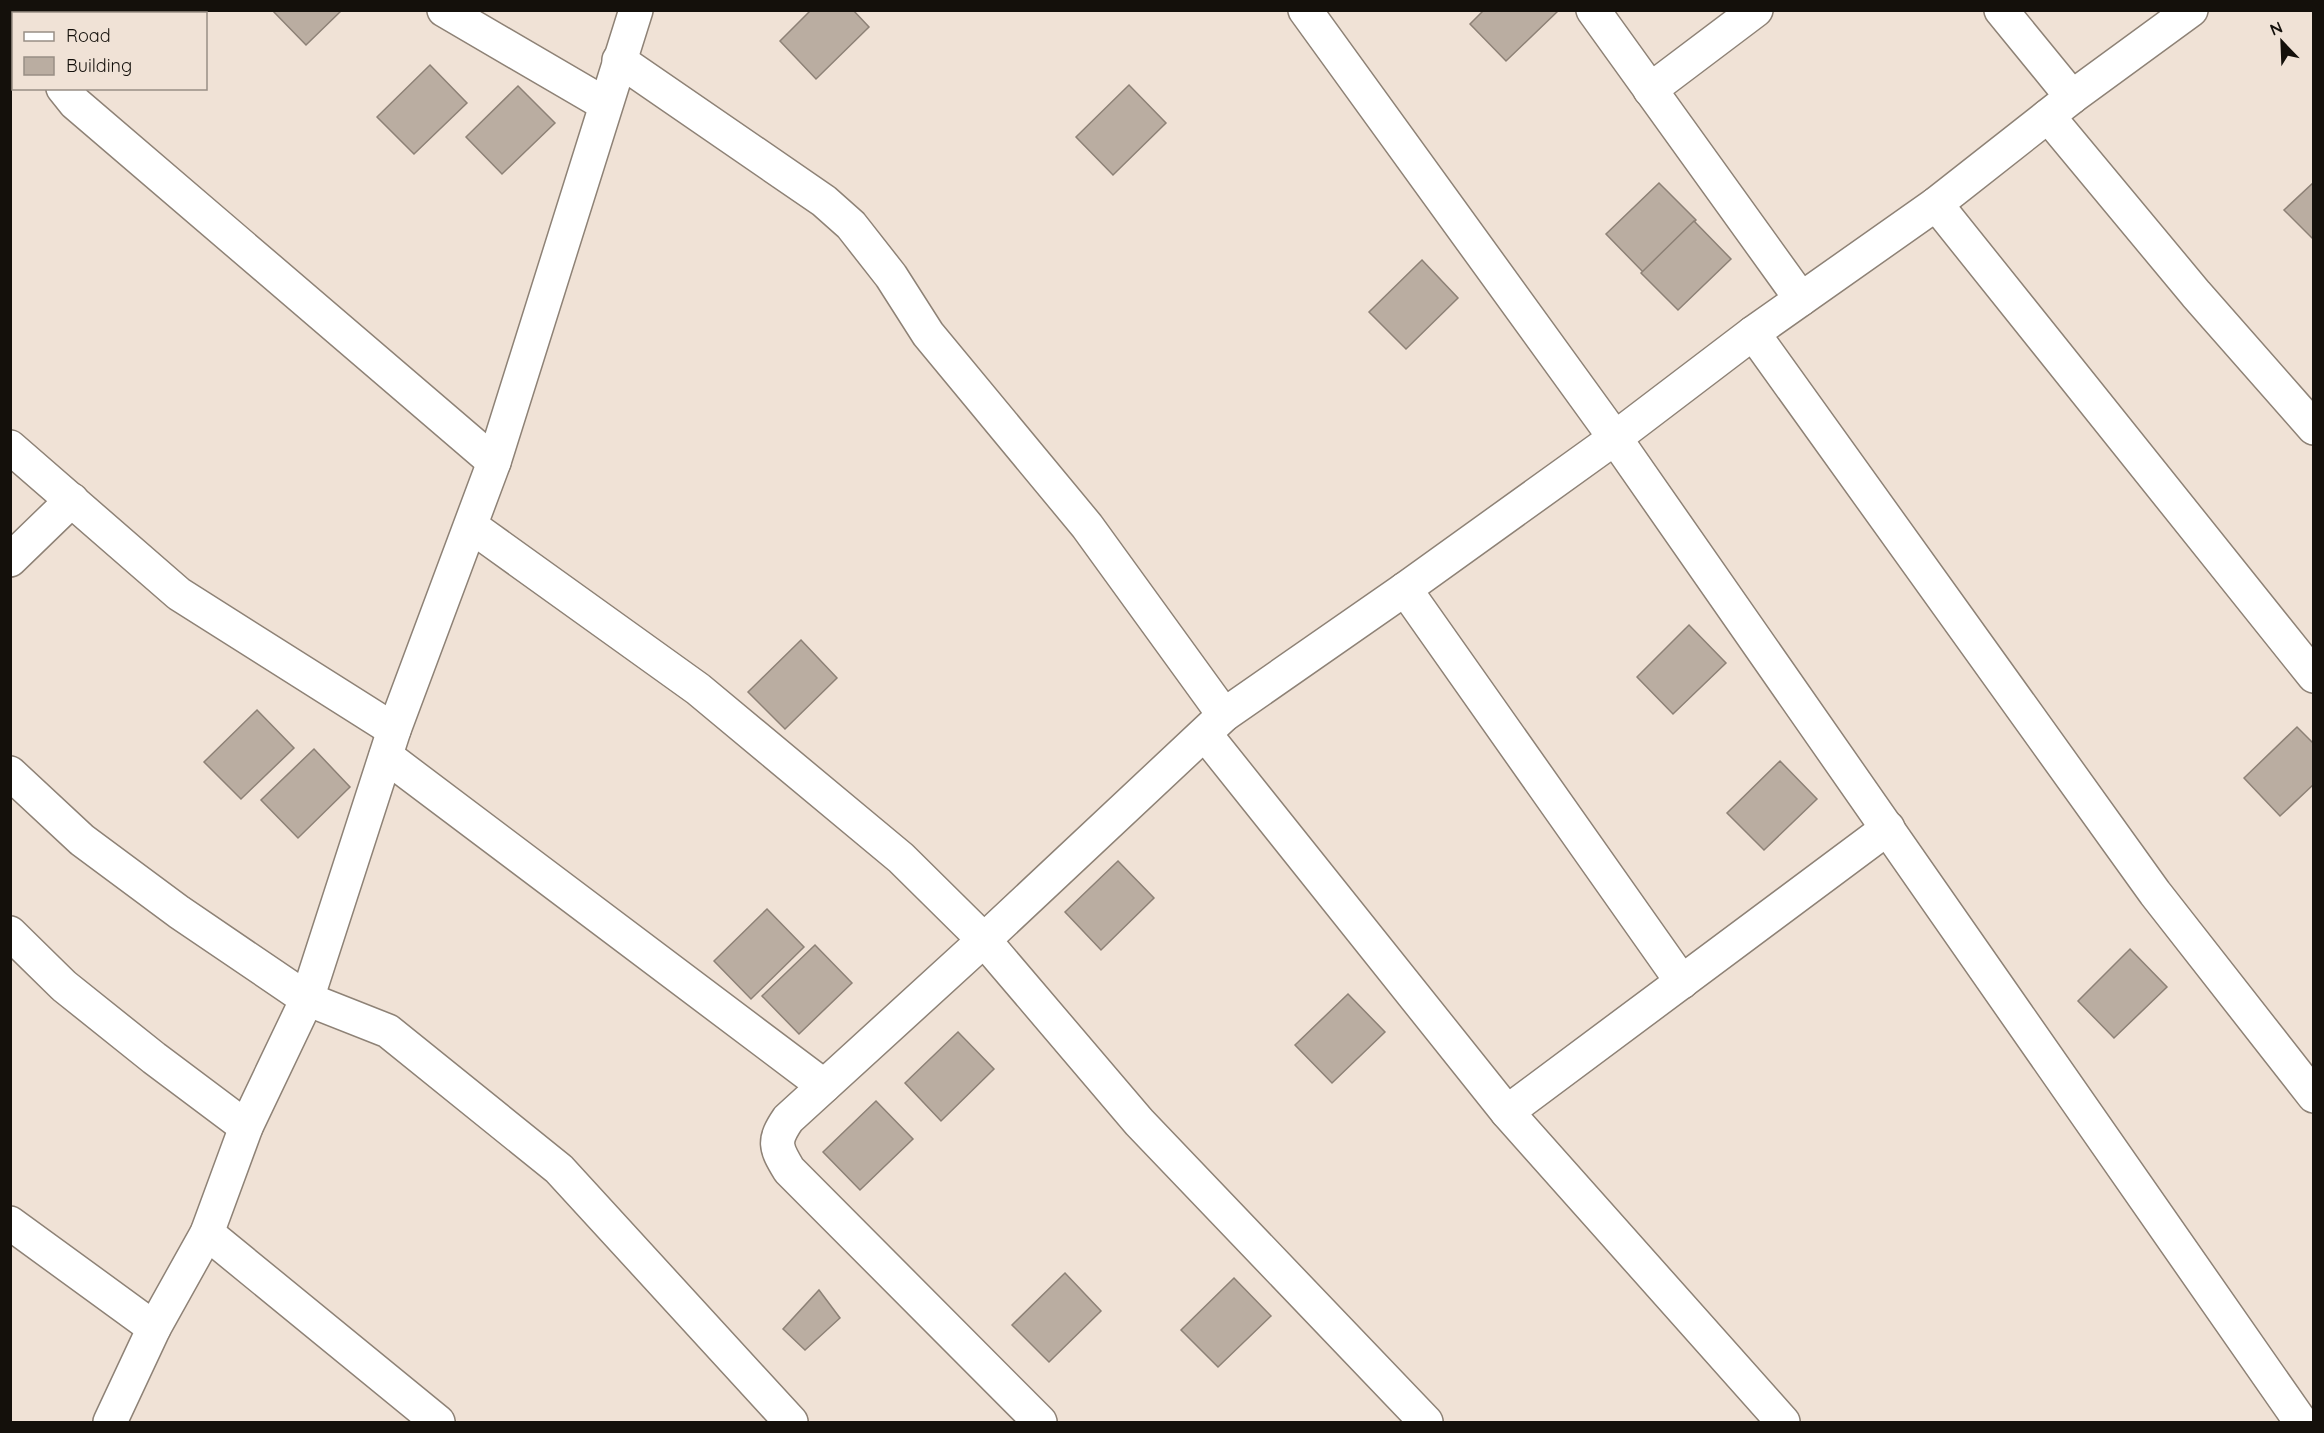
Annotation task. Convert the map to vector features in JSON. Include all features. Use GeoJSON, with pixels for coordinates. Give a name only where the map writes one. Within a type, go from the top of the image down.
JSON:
{"type":"FeatureCollection","features":[{"type":"Feature","properties":{"kind":"street"},"geometry":{"type":"LineString","coordinates":[[444,10],[605,104]]}},
{"type":"Feature","properties":{"kind":"street"},"geometry":{"type":"LineString","coordinates":[[110,1422],[154,1328],[207,1233],[246,1127],[307,999],[390,743],[494,462],[636,10]]}},
{"type":"Feature","properties":{"kind":"street"},"geometry":{"type":"LineString","coordinates":[[1305,10],[1615,438],[2301,1422]]}},
{"type":"Feature","properties":{"kind":"street"},"geometry":{"type":"LineString","coordinates":[[1593,10],[1801,300]]}},
{"type":"Feature","properties":{"kind":"street"},"geometry":{"type":"LineString","coordinates":[[1650,90],[1756,10]]}},
{"type":"Feature","properties":{"kind":"street"},"geometry":{"type":"LineString","coordinates":[[2001,10],[2060,106],[2196,294],[2313,428]]}},
{"type":"Feature","properties":{"kind":"street"},"geometry":{"type":"LineString","coordinates":[[1040,1422],[789,1170],[779,1154],[777,1135],[788,1119],[1214,725],[1615,438],[1753,333],[1936,204],[2060,106],[2191,10]]}},
{"type":"Feature","properties":{"kind":"street"},"geometry":{"type":"LineString","coordinates":[[619,60],[824,201],[851,225],[891,276],[928,334],[1087,526],[1214,725],[1507,1112],[1783,1422]]}},
{"type":"Feature","properties":{"kind":"street"},"geometry":{"type":"LineString","coordinates":[[65,90],[75,103],[494,462]]}},
{"type":"Feature","properties":{"kind":"street"},"geometry":{"type":"LineString","coordinates":[[1936,204],[2313,676]]}},
{"type":"Feature","properties":{"kind":"street"},"geometry":{"type":"LineString","coordinates":[[1753,333],[2155,893],[2313,1096]]}},
{"type":"Feature","properties":{"kind":"street"},"geometry":{"type":"LineString","coordinates":[[10,447],[179,594],[390,743],[824,1086]]}},
{"type":"Feature","properties":{"kind":"street"},"geometry":{"type":"LineString","coordinates":[[10,560],[72,500]]}},
{"type":"Feature","properties":{"kind":"street"},"geometry":{"type":"LineString","coordinates":[[471,525],[698,689],[902,858],[984,940],[1139,1122],[1426,1422]]}},
{"type":"Feature","properties":{"kind":"street"},"geometry":{"type":"LineString","coordinates":[[1405,589],[1682,982]]}},
{"type":"Feature","properties":{"kind":"street"},"geometry":{"type":"LineString","coordinates":[[10,772],[82,840],[179,912],[307,999],[388,1031],[559,1169],[790,1422]]}},
{"type":"Feature","properties":{"kind":"street"},"geometry":{"type":"LineString","coordinates":[[1507,1112],[1888,828]]}},
{"type":"Feature","properties":{"kind":"street"},"geometry":{"type":"LineString","coordinates":[[10,933],[64,986],[153,1058],[246,1127]]}},
{"type":"Feature","properties":{"kind":"street"},"geometry":{"type":"LineString","coordinates":[[10,1223],[154,1328]]}},
{"type":"Feature","properties":{"kind":"street"},"geometry":{"type":"LineString","coordinates":[[207,1233],[438,1422]]}},
{"type":"Feature","properties":{"kind":"street"},"geometry":{"type":"LineString","coordinates":[[2306,1422],[2313,1417]]}},
{"type":"Feature","properties":{"kind":"building"},"geometry":{"type":"Polygon","coordinates":[[[272,10],[342,10],[306,45],[272,10]]]}},
{"type":"Feature","properties":{"kind":"building"},"geometry":{"type":"Polygon","coordinates":[[[811,10],[853,10],[869,27],[816,79],[780,41],[811,10]]]}},
{"type":"Feature","properties":{"kind":"building"},"geometry":{"type":"Polygon","coordinates":[[[1484,10],[1559,10],[1506,61],[1470,24],[1484,10]]]}},
{"type":"Feature","properties":{"kind":"building"},"geometry":{"type":"Polygon","coordinates":[[[430,65],[467,103],[414,154],[377,117],[430,65]]]}},
{"type":"Feature","properties":{"kind":"building"},"geometry":{"type":"Polygon","coordinates":[[[1129,85],[1166,123],[1113,175],[1076,137],[1129,85]]]}},
{"type":"Feature","properties":{"kind":"building"},"geometry":{"type":"Polygon","coordinates":[[[518,86],[555,123],[502,174],[466,137],[518,86]]]}},
{"type":"Feature","properties":{"kind":"building"},"geometry":{"type":"Polygon","coordinates":[[[2314,182],[2314,240],[2284,210],[2314,182]]]}},
{"type":"Feature","properties":{"kind":"building"},"geometry":{"type":"Polygon","coordinates":[[[1659,183],[1696,220],[1643,272],[1606,234],[1659,183]]]}},
{"type":"Feature","properties":{"kind":"building"},"geometry":{"type":"Polygon","coordinates":[[[1694,221],[1731,259],[1678,310],[1641,273],[1694,221]]]}},
{"type":"Feature","properties":{"kind":"building"},"geometry":{"type":"Polygon","coordinates":[[[1422,260],[1458,298],[1406,349],[1369,312],[1422,260]]]}},
{"type":"Feature","properties":{"kind":"building"},"geometry":{"type":"Polygon","coordinates":[[[1689,625],[1726,663],[1673,714],[1637,677],[1689,625]]]}},
{"type":"Feature","properties":{"kind":"building"},"geometry":{"type":"Polygon","coordinates":[[[801,640],[837,678],[785,729],[748,692],[801,640]]]}},
{"type":"Feature","properties":{"kind":"building"},"geometry":{"type":"Polygon","coordinates":[[[257,710],[294,748],[241,799],[204,762],[257,710]]]}},
{"type":"Feature","properties":{"kind":"building"},"geometry":{"type":"Polygon","coordinates":[[[2297,727],[2314,744],[2314,784],[2280,816],[2244,778],[2297,727]]]}},
{"type":"Feature","properties":{"kind":"building"},"geometry":{"type":"Polygon","coordinates":[[[314,749],[350,787],[298,838],[261,800],[314,749]]]}},
{"type":"Feature","properties":{"kind":"building"},"geometry":{"type":"Polygon","coordinates":[[[1780,761],[1817,799],[1764,850],[1727,813],[1780,761]]]}},
{"type":"Feature","properties":{"kind":"building"},"geometry":{"type":"Polygon","coordinates":[[[1118,861],[1154,898],[1101,950],[1065,912],[1118,861]]]}},
{"type":"Feature","properties":{"kind":"building"},"geometry":{"type":"Polygon","coordinates":[[[767,909],[804,947],[751,999],[714,961],[767,909]]]}},
{"type":"Feature","properties":{"kind":"building"},"geometry":{"type":"Polygon","coordinates":[[[815,945],[852,983],[799,1034],[762,996],[815,945]]]}},
{"type":"Feature","properties":{"kind":"building"},"geometry":{"type":"Polygon","coordinates":[[[2130,949],[2167,987],[2114,1038],[2078,1001],[2130,949]]]}},
{"type":"Feature","properties":{"kind":"building"},"geometry":{"type":"Polygon","coordinates":[[[1348,994],[1385,1032],[1332,1083],[1295,1045],[1348,994]]]}},
{"type":"Feature","properties":{"kind":"building"},"geometry":{"type":"Polygon","coordinates":[[[958,1032],[994,1069],[941,1121],[905,1083],[958,1032]]]}},
{"type":"Feature","properties":{"kind":"building"},"geometry":{"type":"Polygon","coordinates":[[[876,1101],[913,1139],[860,1190],[823,1152],[876,1101]]]}},
{"type":"Feature","properties":{"kind":"building"},"geometry":{"type":"Polygon","coordinates":[[[1065,1273],[1101,1311],[1049,1362],[1012,1325],[1065,1273]]]}},
{"type":"Feature","properties":{"kind":"building"},"geometry":{"type":"Polygon","coordinates":[[[1234,1278],[1271,1316],[1218,1367],[1181,1330],[1234,1278]]]}},
{"type":"Feature","properties":{"kind":"building"},"geometry":{"type":"Polygon","coordinates":[[[819,1290],[840,1318],[805,1350],[783,1329],[819,1290]]]}}]}
